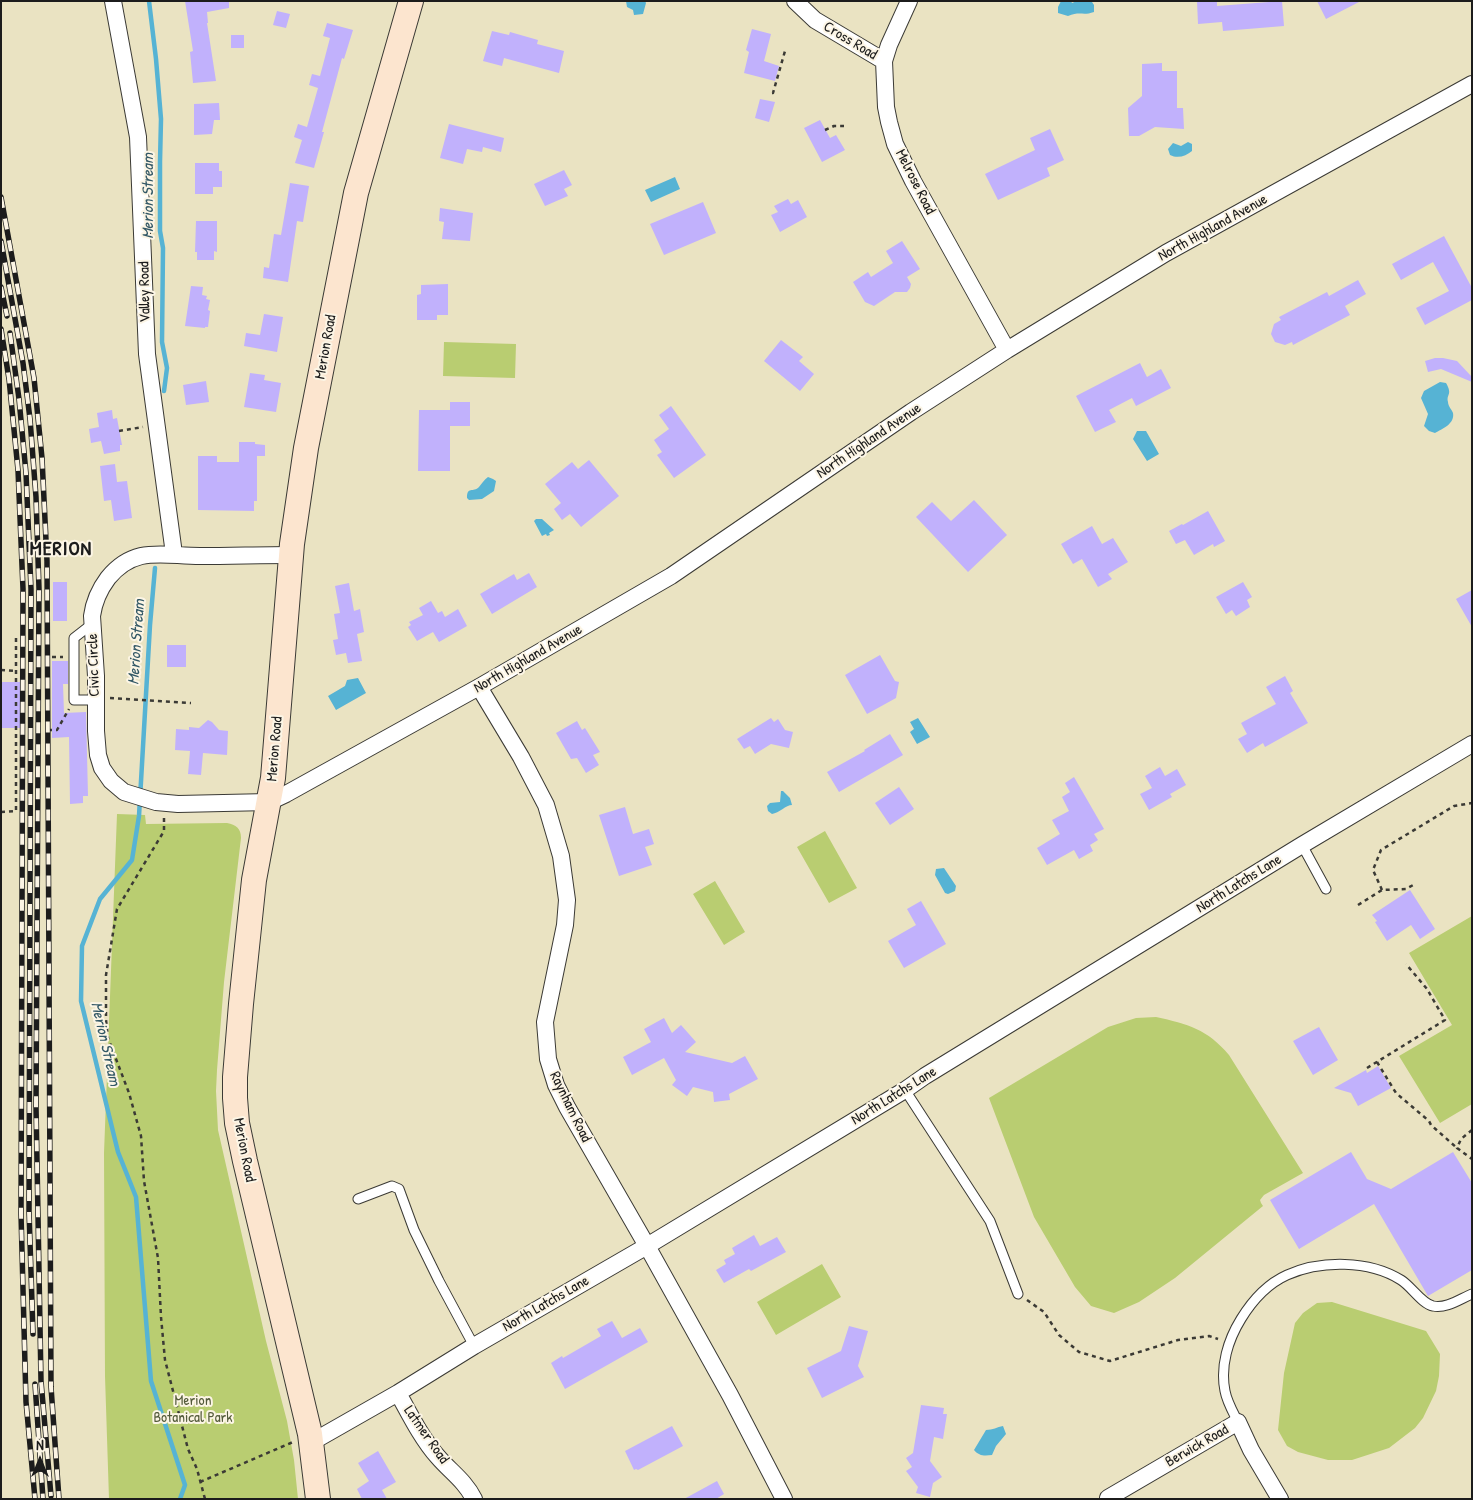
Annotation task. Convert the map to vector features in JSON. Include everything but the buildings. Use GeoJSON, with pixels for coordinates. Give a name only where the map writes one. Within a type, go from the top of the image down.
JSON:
{"type":"FeatureCollection","features":[{"type":"Feature","properties":{"kind":"street","name":"Valley Road"},"geometry":{"type":"LineString","coordinates":[[113,1],[138,137],[144,257],[145,328],[174,554]]}},
{"type":"Feature","properties":{"kind":"street","name":"Merion Road"},"geometry":{"type":"LineString","coordinates":[[318,1499],[311,1438],[237,1123],[235,1077],[253,890],[273,778],[291,555],[306,448],[358,182],[411,1]]}},
{"type":"Feature","properties":{"kind":"street","name":"Cross Road"},"geometry":{"type":"LineString","coordinates":[[795,1],[815,20],[884,61]]}},
{"type":"Feature","properties":{"kind":"street","name":"Melrose Road"},"geometry":{"type":"LineString","coordinates":[[909,1],[889,45],[884,61],[886,107],[896,144],[913,181],[1007,350]]}},
{"type":"Feature","properties":{"kind":"street","name":"North Highland Avenue"},"geometry":{"type":"LineString","coordinates":[[268,802],[286,794],[479,687],[671,576],[911,412],[1007,350],[1166,253],[1472,84]]}},
{"type":"Feature","properties":{"kind":"street","name":"Civic Circle"},"geometry":{"type":"LineString","coordinates":[[268,802],[164,803],[124,792],[111,781],[102,768],[98,755],[96,676],[92,624],[93,607],[100,589],[117,568],[123,563],[151,554],[196,556],[291,555]]}},
{"type":"Feature","properties":{"kind":"street","name":"Raynham Road"},"geometry":{"type":"LineString","coordinates":[[479,687],[521,757],[546,804],[561,856],[567,900],[565,925],[545,1022],[548,1059],[556,1085],[566,1107],[647,1246],[730,1395],[784,1499]]}},
{"type":"Feature","properties":{"kind":"street","name":"North Latchs Lane"},"geometry":{"type":"LineString","coordinates":[[311,1438],[398,1393],[474,1346],[647,1246],[905,1090],[1302,845],[1472,744]]}},
{"type":"Feature","properties":{"kind":"street","name":"Latmer Road"},"geometry":{"type":"LineString","coordinates":[[398,1393],[437,1456],[463,1481],[474,1499]]}},
{"type":"Feature","properties":{"kind":"street","name":"Berwick Road"},"geometry":{"type":"LineString","coordinates":[[1108,1498],[1238,1422],[1250,1450],[1280,1499]]}},
{"type":"Feature","properties":{"kind":"lane"},"geometry":{"type":"LineString","coordinates":[[92,624],[74,638],[74,700],[96,699]]}},
{"type":"Feature","properties":{"kind":"lane"},"geometry":{"type":"LineString","coordinates":[[1302,845],[1326,889]]}},
{"type":"Feature","properties":{"kind":"lane"},"geometry":{"type":"LineString","coordinates":[[905,1090],[990,1221],[1018,1294]]}},
{"type":"Feature","properties":{"kind":"lane"},"geometry":{"type":"LineString","coordinates":[[358,1199],[392,1186],[400,1189],[414,1230],[474,1346]]}},
{"type":"Feature","properties":{"kind":"lane"},"geometry":{"type":"LineString","coordinates":[[1238,1422],[1225,1392],[1223,1380],[1229,1343],[1246,1311],[1256,1298],[1287,1275],[1317,1267],[1350,1265],[1386,1272],[1402,1281],[1427,1304],[1432,1306],[1440,1307],[1447,1305],[1472,1294]]}},
{"type":"Feature","properties":{"kind":"path"},"geometry":{"type":"LineString","coordinates":[[772,93],[784,50]]}},
{"type":"Feature","properties":{"kind":"path"},"geometry":{"type":"LineString","coordinates":[[825,130],[834,126],[844,126]]}},
{"type":"Feature","properties":{"kind":"path"},"geometry":{"type":"LineString","coordinates":[[120,431],[156,425]]}},
{"type":"Feature","properties":{"kind":"path"},"geometry":{"type":"LineString","coordinates":[[1,812],[16,811],[16,634]]}},
{"type":"Feature","properties":{"kind":"path"},"geometry":{"type":"LineString","coordinates":[[1,670],[16,671]]}},
{"type":"Feature","properties":{"kind":"path"},"geometry":{"type":"LineString","coordinates":[[96,699],[191,703]]}},
{"type":"Feature","properties":{"kind":"path"},"geometry":{"type":"LineString","coordinates":[[48,730],[57,730],[74,700]]}},
{"type":"Feature","properties":{"kind":"path"},"geometry":{"type":"LineString","coordinates":[[164,803],[164,831],[117,909],[106,975],[106,1020],[108,1038],[129,1093],[141,1136],[146,1195],[153,1223],[158,1258],[165,1360],[188,1449],[197,1469],[205,1499]]}},
{"type":"Feature","properties":{"kind":"path"},"geometry":{"type":"LineString","coordinates":[[1382,890],[1373,870],[1381,850],[1454,806],[1472,803]]}},
{"type":"Feature","properties":{"kind":"path"},"geometry":{"type":"LineString","coordinates":[[1358,905],[1382,890],[1406,889],[1415,884]]}},
{"type":"Feature","properties":{"kind":"path"},"geometry":{"type":"LineString","coordinates":[[1367,1068],[1445,1020],[1427,989],[1406,964]]}},
{"type":"Feature","properties":{"kind":"path"},"geometry":{"type":"LineString","coordinates":[[1377,1062],[1396,1092],[1457,1148],[1472,1158]]}},
{"type":"Feature","properties":{"kind":"path"},"geometry":{"type":"LineString","coordinates":[[1457,1148],[1460,1139],[1472,1130]]}},
{"type":"Feature","properties":{"kind":"path"},"geometry":{"type":"LineString","coordinates":[[1018,1294],[1044,1312],[1059,1335],[1079,1352],[1110,1362],[1178,1340],[1209,1336],[1229,1343]]}},
{"type":"Feature","properties":{"kind":"path"},"geometry":{"type":"LineString","coordinates":[[200,1482],[311,1438]]}},
{"type":"Feature","properties":{"kind":"green space"},"geometry":{"type":"Polygon","coordinates":[[[444,342],[516,344],[515,378],[443,376],[444,342]]]}},
{"type":"Feature","properties":{"kind":"green space","name":"Merion Botanical Park"},"geometry":{"type":"Polygon","coordinates":[[[117,814],[145,815],[146,824],[227,823],[235,826],[240,832],[241,838],[224,982],[217,1070],[218,1130],[266,1341],[287,1421],[298,1499],[109,1499],[105,1376],[104,1153],[117,814]]]}},
{"type":"Feature","properties":{"kind":"green space"},"geometry":{"type":"Polygon","coordinates":[[[825,831],[857,888],[829,903],[797,847],[825,831]]]}},
{"type":"Feature","properties":{"kind":"green space"},"geometry":{"type":"Polygon","coordinates":[[[715,881],[745,932],[724,945],[693,894],[715,881]]]}},
{"type":"Feature","properties":{"kind":"green space"},"geometry":{"type":"Polygon","coordinates":[[[1472,916],[1472,1104],[1440,1123],[1399,1056],[1452,1025],[1409,953],[1472,916]]]}},
{"type":"Feature","properties":{"kind":"green space"},"geometry":{"type":"Polygon","coordinates":[[[1156,1017],[1178,1022],[1205,1033],[1221,1046],[1229,1055],[1303,1173],[1264,1195],[1260,1200],[1263,1206],[1175,1278],[1139,1302],[1114,1313],[1091,1306],[1075,1287],[1034,1217],[989,1098],[1108,1027],[1136,1018],[1156,1017]]]}},
{"type":"Feature","properties":{"kind":"green space"},"geometry":{"type":"Polygon","coordinates":[[[822,1264],[841,1297],[776,1335],[757,1302],[822,1264]]]}},
{"type":"Feature","properties":{"kind":"green space"},"geometry":{"type":"Polygon","coordinates":[[[1332,1302],[1426,1331],[1440,1354],[1436,1391],[1423,1418],[1415,1428],[1389,1448],[1352,1460],[1328,1460],[1298,1452],[1287,1446],[1278,1430],[1284,1373],[1295,1323],[1303,1313],[1317,1303],[1332,1302]]]}},
{"type":"Feature","properties":{"kind":"water"},"geometry":{"type":"Polygon","coordinates":[[[626,1],[645,1],[643,14],[634,15],[633,10],[627,7],[626,1]]]}},
{"type":"Feature","properties":{"kind":"water"},"geometry":{"type":"Polygon","coordinates":[[[1061,1],[1071,1],[1072,3],[1077,1],[1092,2],[1094,12],[1068,16],[1058,13],[1061,1]]]}},
{"type":"Feature","properties":{"kind":"water"},"geometry":{"type":"Polygon","coordinates":[[[1188,142],[1192,144],[1192,151],[1190,153],[1179,157],[1170,155],[1168,149],[1173,143],[1181,146],[1188,142]]]}},
{"type":"Feature","properties":{"kind":"water"},"geometry":{"type":"Polygon","coordinates":[[[675,177],[680,189],[651,202],[645,190],[675,177]]]}},
{"type":"Feature","properties":{"kind":"water"},"geometry":{"type":"Polygon","coordinates":[[[1440,382],[1446,383],[1448,387],[1448,403],[1453,417],[1447,426],[1435,433],[1429,431],[1424,426],[1428,414],[1421,398],[1424,391],[1440,382]]]}},
{"type":"Feature","properties":{"kind":"water"},"geometry":{"type":"Polygon","coordinates":[[[1137,431],[1146,431],[1159,454],[1147,461],[1133,439],[1137,431]]]}},
{"type":"Feature","properties":{"kind":"water"},"geometry":{"type":"Polygon","coordinates":[[[488,477],[496,481],[494,491],[482,499],[469,500],[467,498],[468,492],[477,489],[488,477]]]}},
{"type":"Feature","properties":{"kind":"water"},"geometry":{"type":"Polygon","coordinates":[[[542,519],[554,530],[549,533],[550,535],[542,536],[534,521],[542,519]]]}},
{"type":"Feature","properties":{"kind":"water"},"geometry":{"type":"Polygon","coordinates":[[[358,678],[366,693],[336,710],[328,696],[345,686],[347,680],[358,678]]]}},
{"type":"Feature","properties":{"kind":"water"},"geometry":{"type":"Polygon","coordinates":[[[918,718],[930,737],[917,744],[910,732],[914,729],[910,722],[918,718]]]}},
{"type":"Feature","properties":{"kind":"water"},"geometry":{"type":"Polygon","coordinates":[[[781,791],[790,798],[792,805],[772,814],[768,811],[767,806],[770,803],[780,802],[781,791]]]}},
{"type":"Feature","properties":{"kind":"water"},"geometry":{"type":"Polygon","coordinates":[[[944,868],[956,886],[955,891],[948,894],[945,893],[935,875],[936,869],[944,868]]]}},
{"type":"Feature","properties":{"kind":"water"},"geometry":{"type":"Polygon","coordinates":[[[1003,1426],[1006,1434],[996,1446],[992,1455],[982,1455],[974,1450],[986,1430],[1003,1426]]]}},
{"type":"Feature","properties":{"kind":"waterway","name":"Merion Stream"},"geometry":{"type":"LineString","coordinates":[[149,1],[161,119],[160,231],[163,248],[162,342],[167,368],[164,391]]}},
{"type":"Feature","properties":{"kind":"waterway","name":"Merion Stream"},"geometry":{"type":"LineString","coordinates":[[155,568],[139,816],[132,860],[100,899],[82,946],[81,1001],[118,1152],[136,1197],[151,1381],[185,1485],[180,1499]]}},
{"type":"Feature","properties":{"kind":"railway"},"geometry":{"type":"LineString","coordinates":[[1,197],[34,378],[42,458],[47,561],[51,1387],[59,1499]]}},
{"type":"Feature","properties":{"kind":"railway"},"geometry":{"type":"LineString","coordinates":[[1,241],[23,363],[30,419],[36,497],[39,589],[36,1106],[41,1381],[51,1496]]}},
{"type":"Feature","properties":{"kind":"railway"},"geometry":{"type":"LineString","coordinates":[[1,287],[7,316]]}},
{"type":"Feature","properties":{"kind":"railway"},"geometry":{"type":"LineString","coordinates":[[1,329],[9,379],[18,470],[23,589],[21,1214],[26,1402],[35,1499]]}},
{"type":"Feature","properties":{"kind":"railway"},"geometry":{"type":"LineString","coordinates":[[10,333],[26,473],[31,589],[29,1211],[33,1334]]}},
{"type":"Feature","properties":{"kind":"railway"},"geometry":{"type":"LineString","coordinates":[[35,1384],[43,1499]]}},
{"type":"Feature","properties":{"kind":"district","name":"MERION"},"geometry":{"type":"Point","coordinates":[61,550]}}]}
